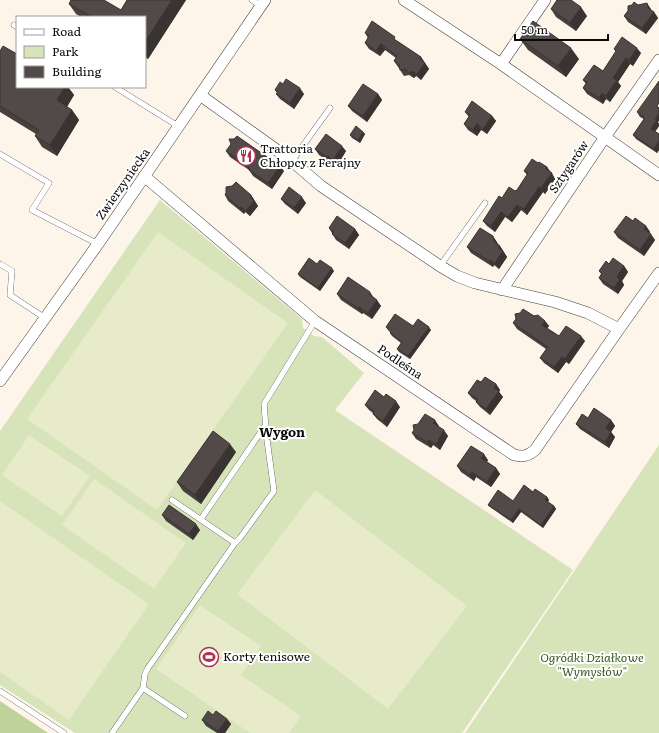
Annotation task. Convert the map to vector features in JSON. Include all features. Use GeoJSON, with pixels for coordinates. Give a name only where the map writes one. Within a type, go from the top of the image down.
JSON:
{"type":"FeatureCollection","features":[{"type":"Feature","properties":{"kind":"street"},"geometry":{"type":"LineString","coordinates":[[404,0],[501,64],[659,174]]}},
{"type":"Feature","properties":{"kind":"street"},"geometry":{"type":"LineString","coordinates":[[501,64],[545,0]]}},
{"type":"Feature","properties":{"kind":"street","name":"Zwierzyniecka"},"geometry":{"type":"LineString","coordinates":[[0,381],[98,244],[200,96],[259,2]]}},
{"type":"Feature","properties":{"kind":"street","name":"Sztygarów"},"geometry":{"type":"LineString","coordinates":[[502,290],[659,60]]}},
{"type":"Feature","properties":{"kind":"street"},"geometry":{"type":"LineString","coordinates":[[200,96],[292,161],[322,186],[440,266],[457,276],[475,283],[555,302],[588,313],[620,329],[659,273]]}},
{"type":"Feature","properties":{"kind":"street","name":"Podleśna"},"geometry":{"type":"LineString","coordinates":[[144,176],[315,322],[514,455],[522,457],[529,455],[535,450],[620,329]]}},
{"type":"Feature","properties":{"kind":"lane"},"geometry":{"type":"LineString","coordinates":[[117,88],[178,126]]}},
{"type":"Feature","properties":{"kind":"lane"},"geometry":{"type":"LineString","coordinates":[[292,161],[330,108]]}},
{"type":"Feature","properties":{"kind":"lane"},"geometry":{"type":"LineString","coordinates":[[0,154],[49,183],[32,210],[98,244]]}},
{"type":"Feature","properties":{"kind":"lane"},"geometry":{"type":"LineString","coordinates":[[440,266],[485,203]]}},
{"type":"Feature","properties":{"kind":"lane"},"geometry":{"type":"LineString","coordinates":[[0,264],[12,271],[10,295],[45,318]]}},
{"type":"Feature","properties":{"kind":"lane"},"geometry":{"type":"LineString","coordinates":[[112,733],[142,688],[148,668],[235,542],[240,538],[274,491],[265,426],[264,404],[315,322]]}},
{"type":"Feature","properties":{"kind":"lane"},"geometry":{"type":"LineString","coordinates":[[201,519],[265,426]]}},
{"type":"Feature","properties":{"kind":"lane"},"geometry":{"type":"LineString","coordinates":[[172,500],[235,542]]}},
{"type":"Feature","properties":{"kind":"lane"},"geometry":{"type":"LineString","coordinates":[[142,688],[185,716]]}},
{"type":"Feature","properties":{"kind":"lane"},"geometry":{"type":"LineString","coordinates":[[0,692],[64,733]]}},
{"type":"Feature","properties":{"kind":"green space"},"geometry":{"type":"Polygon","coordinates":[[[160,200],[302,319],[303,328],[314,336],[322,337],[364,373],[335,410],[573,570],[462,733],[75,733],[0,685],[0,431],[160,200]]]}},
{"type":"Feature","properties":{"kind":"green space"},"geometry":{"type":"Polygon","coordinates":[[[158,232],[288,323],[157,510],[27,419],[158,232]]]}},
{"type":"Feature","properties":{"kind":"green space"},"geometry":{"type":"Polygon","coordinates":[[[29,435],[90,476],[62,516],[2,475],[29,435]]]}},
{"type":"Feature","properties":{"kind":"green space","name":"Ogródki Działkowe \"Wymysłów\""},"geometry":{"type":"Polygon","coordinates":[[[659,445],[659,733],[465,733],[659,445]]]}},
{"type":"Feature","properties":{"kind":"green space"},"geometry":{"type":"Polygon","coordinates":[[[94,479],[186,543],[154,589],[62,525],[94,479]]]}},
{"type":"Feature","properties":{"kind":"green space"},"geometry":{"type":"Polygon","coordinates":[[[315,490],[467,606],[388,709],[237,594],[315,490]]]}},
{"type":"Feature","properties":{"kind":"green space"},"geometry":{"type":"Polygon","coordinates":[[[0,501],[149,604],[69,720],[0,672],[0,501]]]}},
{"type":"Feature","properties":{"kind":"green space","name":"Korty tenisowe"},"geometry":{"type":"Polygon","coordinates":[[[200,605],[261,646],[241,675],[301,716],[289,733],[250,733],[156,669],[200,605]]]}},
{"type":"Feature","properties":{"kind":"green space"},"geometry":{"type":"Polygon","coordinates":[[[0,701],[48,733],[0,733],[0,701]]]}},
{"type":"Feature","properties":{"kind":"building"},"geometry":{"type":"Polygon","coordinates":[[[71,0],[104,0],[121,10],[127,0],[172,0],[146,40],[146,16],[90,16],[69,4],[71,0]]]}},
{"type":"Feature","properties":{"kind":"building"},"geometry":{"type":"Polygon","coordinates":[[[557,0],[571,0],[581,7],[570,23],[551,9],[557,0]]]}},
{"type":"Feature","properties":{"kind":"building"},"geometry":{"type":"Polygon","coordinates":[[[634,2],[638,5],[647,3],[648,8],[654,12],[642,28],[624,16],[628,11],[628,6],[632,5],[634,2]]]}},
{"type":"Feature","properties":{"kind":"building"},"geometry":{"type":"Polygon","coordinates":[[[372,21],[395,37],[394,39],[421,57],[420,59],[425,63],[417,74],[412,71],[410,73],[405,69],[400,70],[399,65],[394,61],[397,56],[381,44],[376,51],[365,43],[369,36],[365,33],[372,21]]]}},
{"type":"Feature","properties":{"kind":"building"},"geometry":{"type":"Polygon","coordinates":[[[533,21],[571,48],[558,66],[520,39],[533,21]]]}},
{"type":"Feature","properties":{"kind":"building"},"geometry":{"type":"Polygon","coordinates":[[[622,37],[637,48],[629,60],[626,58],[613,78],[617,80],[606,96],[602,93],[599,98],[583,88],[587,82],[583,80],[594,65],[603,71],[616,51],[614,49],[622,37]]]}},
{"type":"Feature","properties":{"kind":"building"},"geometry":{"type":"Polygon","coordinates":[[[3,46],[16,53],[16,88],[64,88],[57,100],[72,110],[50,145],[35,136],[39,130],[0,106],[0,51],[3,46]]]}},
{"type":"Feature","properties":{"kind":"building"},"geometry":{"type":"Polygon","coordinates":[[[286,79],[300,88],[290,103],[276,94],[278,92],[275,90],[280,82],[283,84],[286,79]]]}},
{"type":"Feature","properties":{"kind":"building"},"geometry":{"type":"Polygon","coordinates":[[[659,81],[659,103],[657,106],[659,108],[659,113],[655,119],[657,120],[651,129],[659,134],[659,141],[654,149],[633,135],[644,119],[644,117],[637,112],[659,81]]]}},
{"type":"Feature","properties":{"kind":"building"},"geometry":{"type":"Polygon","coordinates":[[[363,84],[378,94],[363,116],[348,106],[363,84]]]}},
{"type":"Feature","properties":{"kind":"building"},"geometry":{"type":"Polygon","coordinates":[[[472,101],[492,116],[483,129],[477,124],[473,130],[464,124],[470,115],[465,112],[472,101]]]}},
{"type":"Feature","properties":{"kind":"building"},"geometry":{"type":"Polygon","coordinates":[[[356,126],[363,132],[358,140],[350,135],[356,126]]]}},
{"type":"Feature","properties":{"kind":"building"},"geometry":{"type":"Polygon","coordinates":[[[326,134],[342,146],[333,160],[315,149],[326,134]]]}},
{"type":"Feature","properties":{"kind":"building"},"geometry":{"type":"Polygon","coordinates":[[[237,136],[280,166],[268,183],[249,170],[249,167],[226,151],[231,144],[229,139],[234,139],[237,136]]]}},
{"type":"Feature","properties":{"kind":"building"},"geometry":{"type":"Polygon","coordinates":[[[532,159],[547,167],[546,169],[552,173],[541,188],[539,187],[524,209],[517,205],[508,217],[501,212],[491,226],[483,221],[499,196],[502,198],[509,187],[515,191],[517,190],[528,173],[524,171],[532,159]]]}},
{"type":"Feature","properties":{"kind":"building"},"geometry":{"type":"Polygon","coordinates":[[[236,182],[251,195],[250,197],[254,201],[246,211],[241,207],[240,208],[225,195],[226,187],[232,186],[236,182]]]}},
{"type":"Feature","properties":{"kind":"building"},"geometry":{"type":"Polygon","coordinates":[[[289,187],[302,197],[294,208],[281,199],[289,187]]]}},
{"type":"Feature","properties":{"kind":"building"},"geometry":{"type":"Polygon","coordinates":[[[337,216],[355,229],[345,243],[332,234],[334,232],[329,228],[337,216]]]}},
{"type":"Feature","properties":{"kind":"building"},"geometry":{"type":"Polygon","coordinates":[[[626,216],[633,221],[635,218],[646,226],[644,229],[651,234],[640,250],[614,232],[626,216]]]}},
{"type":"Feature","properties":{"kind":"building"},"geometry":{"type":"Polygon","coordinates":[[[480,228],[493,236],[494,242],[500,246],[498,248],[503,251],[495,263],[490,260],[489,261],[467,247],[480,228]]]}},
{"type":"Feature","properties":{"kind":"building"},"geometry":{"type":"Polygon","coordinates":[[[309,258],[317,264],[320,260],[332,268],[318,288],[298,274],[309,258]]]}},
{"type":"Feature","properties":{"kind":"building"},"geometry":{"type":"Polygon","coordinates":[[[613,258],[624,266],[617,277],[620,279],[614,288],[599,278],[602,273],[599,271],[606,261],[609,264],[613,258]]]}},
{"type":"Feature","properties":{"kind":"building"},"geometry":{"type":"Polygon","coordinates":[[[348,277],[370,292],[369,294],[377,300],[368,313],[337,294],[348,277]]]}},
{"type":"Feature","properties":{"kind":"building"},"geometry":{"type":"Polygon","coordinates":[[[523,309],[534,316],[538,315],[545,321],[542,325],[559,336],[566,326],[581,336],[565,359],[562,357],[554,367],[540,358],[548,347],[513,323],[516,319],[515,314],[520,313],[523,309]]]}},
{"type":"Feature","properties":{"kind":"building"},"geometry":{"type":"Polygon","coordinates":[[[395,314],[413,326],[418,319],[429,327],[408,356],[397,349],[402,342],[390,333],[391,332],[386,327],[395,314]]]}},
{"type":"Feature","properties":{"kind":"building"},"geometry":{"type":"Polygon","coordinates":[[[485,377],[496,384],[494,388],[499,391],[486,409],[476,402],[478,399],[468,393],[477,380],[481,382],[485,377]]]}},
{"type":"Feature","properties":{"kind":"building"},"geometry":{"type":"Polygon","coordinates":[[[375,390],[384,397],[386,394],[396,401],[383,421],[373,414],[374,411],[365,405],[375,390]]]}},
{"type":"Feature","properties":{"kind":"building"},"geometry":{"type":"Polygon","coordinates":[[[594,408],[611,420],[606,428],[611,432],[605,442],[576,424],[582,414],[588,418],[594,408]]]}},
{"type":"Feature","properties":{"kind":"building"},"geometry":{"type":"Polygon","coordinates":[[[425,414],[435,420],[433,423],[444,430],[436,444],[429,440],[427,442],[412,433],[414,430],[413,425],[418,424],[425,414]]]}},
{"type":"Feature","properties":{"kind":"building"},"geometry":{"type":"Polygon","coordinates":[[[213,431],[230,444],[195,495],[177,482],[213,431]]]}},
{"type":"Feature","properties":{"kind":"building"},"geometry":{"type":"Polygon","coordinates":[[[471,446],[484,454],[481,458],[496,468],[487,482],[472,472],[470,475],[457,466],[471,446]]]}},
{"type":"Feature","properties":{"kind":"building"},"geometry":{"type":"Polygon","coordinates":[[[524,485],[533,492],[535,489],[547,497],[545,500],[554,506],[541,525],[519,509],[511,520],[488,505],[498,490],[513,501],[524,485]]]}},
{"type":"Feature","properties":{"kind":"building"},"geometry":{"type":"Polygon","coordinates":[[[169,505],[196,524],[189,534],[162,515],[169,505]]]}},
{"type":"Feature","properties":{"kind":"building"},"geometry":{"type":"Polygon","coordinates":[[[208,711],[213,715],[216,711],[227,719],[218,731],[202,720],[208,711]]]}},
{"type":"Feature","properties":{"kind":"place","name":"Trattoria Chłopcy z Ferajny"},"geometry":{"type":"Point","coordinates":[246,156]}},
{"type":"Feature","properties":{"kind":"place","name":"Korty tenisowe"},"geometry":{"type":"Point","coordinates":[209,657]}},
{"type":"Feature","properties":{"kind":"district","name":"Wygon"},"geometry":{"type":"Point","coordinates":[282,432]}}]}
